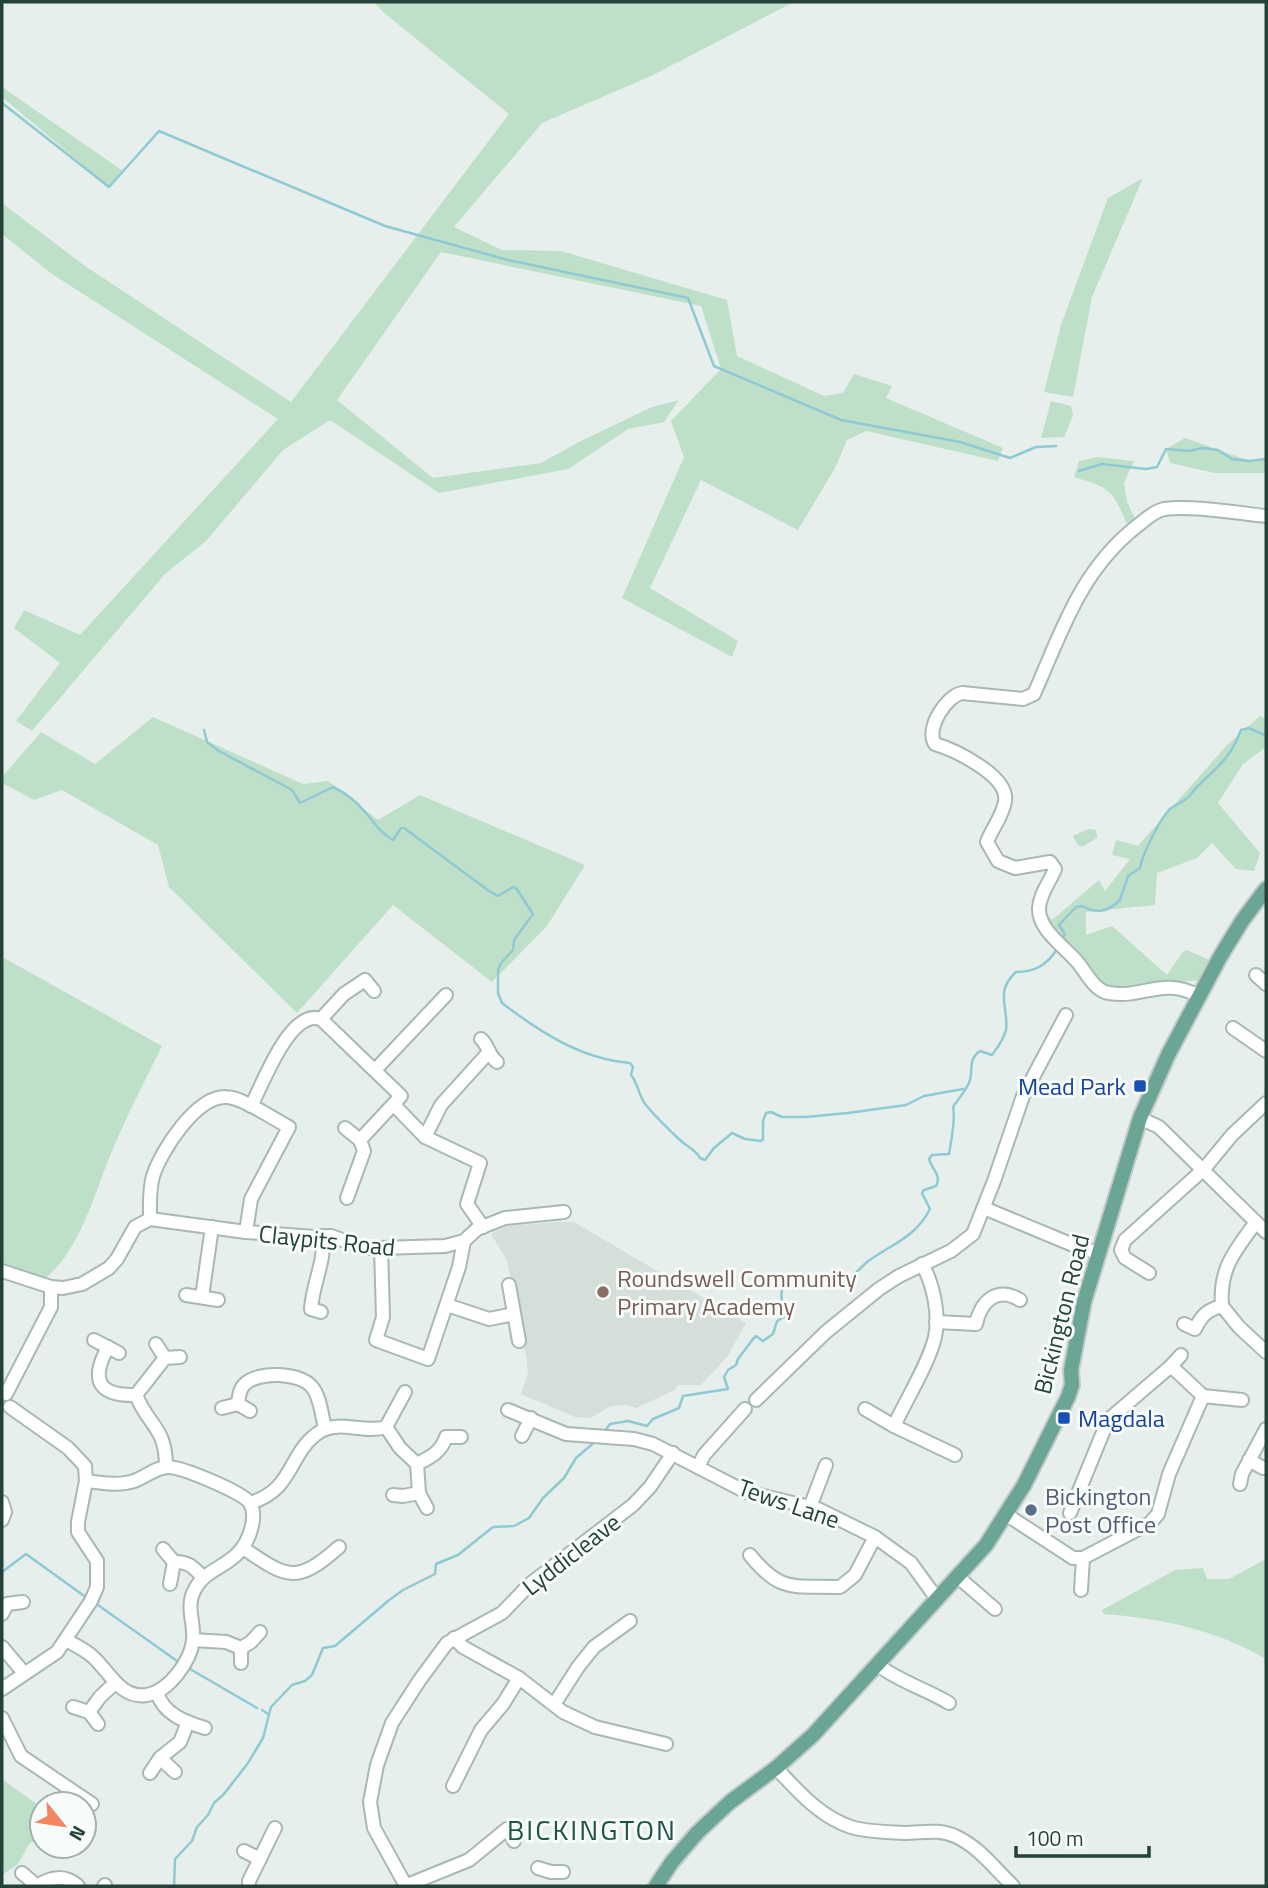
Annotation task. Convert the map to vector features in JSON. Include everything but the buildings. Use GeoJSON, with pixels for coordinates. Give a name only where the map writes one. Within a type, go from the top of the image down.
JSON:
{"type":"FeatureCollection","features":[{"type":"Feature","properties":{"kind":"main road","name":"Bickington Road"},"geometry":{"type":"LineString","coordinates":[[656,1886],[696,1833],[813,1735],[958,1577],[986,1545],[1007,1515],[1068,1397],[1072,1385],[1071,1370],[1076,1341],[1098,1253],[1140,1118],[1199,996],[1242,921],[1266,889]]}},
{"type":"Feature","properties":{"kind":"street"},"geometry":{"type":"LineString","coordinates":[[1199,996],[1181,987],[1123,994],[1107,993],[1089,978],[1078,962],[1050,933],[1038,911],[1055,869],[1054,865],[1050,862],[1015,867],[998,861],[987,842],[1003,809],[1005,792],[999,781],[988,772],[935,744],[931,738],[939,717],[954,695],[962,693],[1023,699],[1034,694],[1056,637],[1092,572],[1122,538],[1158,511],[1179,509],[1266,516]]}},
{"type":"Feature","properties":{"kind":"street"},"geometry":{"type":"LineString","coordinates":[[1256,975],[1266,984]]}},
{"type":"Feature","properties":{"kind":"street"},"geometry":{"type":"LineString","coordinates":[[321,1019],[344,995],[365,980],[374,991]]}},
{"type":"Feature","properties":{"kind":"street"},"geometry":{"type":"LineString","coordinates":[[375,1070],[446,995]]}},
{"type":"Feature","properties":{"kind":"street"},"geometry":{"type":"LineString","coordinates":[[756,1400],[826,1332],[879,1289],[951,1251],[973,1234],[1023,1096],[1067,1012]]}},
{"type":"Feature","properties":{"kind":"street"},"geometry":{"type":"LineString","coordinates":[[251,1106],[289,1035],[305,1020],[312,1017],[321,1019],[401,1096],[360,1140]]}},
{"type":"Feature","properties":{"kind":"street"},"geometry":{"type":"LineString","coordinates":[[1233,1028],[1266,1051]]}},
{"type":"Feature","properties":{"kind":"street"},"geometry":{"type":"LineString","coordinates":[[425,1137],[441,1105],[493,1057],[488,1045],[481,1039]]}},
{"type":"Feature","properties":{"kind":"street"},"geometry":{"type":"LineString","coordinates":[[2,1270],[51,1287],[72,1287],[92,1280],[109,1268],[135,1227],[150,1219],[154,1174],[170,1142],[178,1130],[204,1105],[218,1098],[235,1098],[289,1127],[251,1199],[246,1232]]}},
{"type":"Feature","properties":{"kind":"street"},"geometry":{"type":"LineString","coordinates":[[1149,1273],[1125,1258],[1121,1250],[1125,1240],[1204,1169],[1232,1135],[1266,1103]]}},
{"type":"Feature","properties":{"kind":"street"},"geometry":{"type":"LineString","coordinates":[[394,1105],[425,1137],[480,1163],[467,1204],[483,1227]]}},
{"type":"Feature","properties":{"kind":"street"},"geometry":{"type":"LineString","coordinates":[[1140,1118],[1159,1127],[1266,1232]]}},
{"type":"Feature","properties":{"kind":"street"},"geometry":{"type":"LineString","coordinates":[[345,1128],[360,1140],[364,1152],[347,1198]]}},
{"type":"Feature","properties":{"kind":"street"},"geometry":{"type":"LineString","coordinates":[[984,1208],[1098,1253]]}},
{"type":"Feature","properties":{"kind":"street","name":"Claypits Road"},"geometry":{"type":"LineString","coordinates":[[150,1219],[246,1232],[331,1236],[365,1248],[381,1248],[445,1246],[464,1241],[483,1227],[505,1218],[564,1212]]}},
{"type":"Feature","properties":{"kind":"street"},"geometry":{"type":"LineString","coordinates":[[1256,1222],[1232,1255],[1223,1273],[1221,1288],[1223,1306],[1239,1327],[1266,1351]]}},
{"type":"Feature","properties":{"kind":"street"},"geometry":{"type":"LineString","coordinates":[[202,1297],[212,1227]]}},
{"type":"Feature","properties":{"kind":"street"},"geometry":{"type":"LineString","coordinates":[[321,1312],[311,1309],[313,1287],[324,1257],[323,1236]]}},
{"type":"Feature","properties":{"kind":"street"},"geometry":{"type":"LineString","coordinates":[[381,1248],[383,1317],[376,1340],[428,1359],[459,1267],[464,1241]]}},
{"type":"Feature","properties":{"kind":"street"},"geometry":{"type":"LineString","coordinates":[[894,1426],[933,1344],[936,1322],[932,1288],[922,1264]]}},
{"type":"Feature","properties":{"kind":"street"},"geometry":{"type":"LineString","coordinates":[[509,1285],[519,1342]]}},
{"type":"Feature","properties":{"kind":"street"},"geometry":{"type":"LineString","coordinates":[[2,1689],[46,1660],[66,1640],[97,1587],[97,1561],[78,1532],[86,1481],[85,1466],[79,1457],[5,1401],[51,1307],[51,1287]]}},
{"type":"Feature","properties":{"kind":"street"},"geometry":{"type":"LineString","coordinates":[[936,1322],[983,1325],[979,1313],[986,1301],[1003,1293],[1016,1293]]}},
{"type":"Feature","properties":{"kind":"street"},"geometry":{"type":"LineString","coordinates":[[186,1295],[218,1300]]}},
{"type":"Feature","properties":{"kind":"street"},"geometry":{"type":"LineString","coordinates":[[447,1305],[489,1319],[514,1314]]}},
{"type":"Feature","properties":{"kind":"street"},"geometry":{"type":"LineString","coordinates":[[1190,1330],[1211,1309],[1223,1306]]}},
{"type":"Feature","properties":{"kind":"street"},"geometry":{"type":"LineString","coordinates":[[94,1340],[113,1350],[98,1365],[98,1376],[103,1385],[118,1396],[136,1395],[165,1358],[180,1357]]}},
{"type":"Feature","properties":{"kind":"street"},"geometry":{"type":"LineString","coordinates":[[156,1344],[165,1358]]}},
{"type":"Feature","properties":{"kind":"street"},"geometry":{"type":"LineString","coordinates":[[1070,1513],[1108,1420],[1181,1355]]}},
{"type":"Feature","properties":{"kind":"street"},"geometry":{"type":"LineString","coordinates":[[1171,1366],[1203,1396],[1242,1399]]}},
{"type":"Feature","properties":{"kind":"street"},"geometry":{"type":"LineString","coordinates":[[238,1404],[240,1390],[254,1377],[262,1375],[300,1378],[313,1388],[325,1429]]}},
{"type":"Feature","properties":{"kind":"street"},"geometry":{"type":"LineString","coordinates":[[250,1503],[275,1492],[309,1439],[325,1429],[345,1427],[377,1430],[386,1427],[405,1392]]}},
{"type":"Feature","properties":{"kind":"street"},"geometry":{"type":"LineString","coordinates":[[136,1395],[142,1410],[162,1434],[166,1467]]}},
{"type":"Feature","properties":{"kind":"street"},"geometry":{"type":"LineString","coordinates":[[1007,1515],[1073,1558],[1083,1558],[1150,1523],[1158,1514],[1168,1474],[1203,1396]]}},
{"type":"Feature","properties":{"kind":"street"},"geometry":{"type":"LineString","coordinates":[[222,1408],[238,1404],[250,1411]]}},
{"type":"Feature","properties":{"kind":"street"},"geometry":{"type":"LineString","coordinates":[[698,1467],[704,1455],[745,1409]]}},
{"type":"Feature","properties":{"kind":"street"},"geometry":{"type":"LineString","coordinates":[[865,1409],[955,1455]]}},
{"type":"Feature","properties":{"kind":"street","name":"Tews Lane"},"geometry":{"type":"LineString","coordinates":[[508,1410],[566,1434],[634,1439],[673,1453],[746,1492],[810,1507],[875,1537],[911,1563],[937,1599]]}},
{"type":"Feature","properties":{"kind":"street"},"geometry":{"type":"LineString","coordinates":[[522,1436],[531,1418]]}},
{"type":"Feature","properties":{"kind":"street"},"geometry":{"type":"LineString","coordinates":[[438,1426],[446,1437]]}},
{"type":"Feature","properties":{"kind":"street"},"geometry":{"type":"LineString","coordinates":[[386,1427],[400,1448],[417,1464],[419,1493],[427,1508]]}},
{"type":"Feature","properties":{"kind":"street"},"geometry":{"type":"LineString","coordinates":[[1240,1484],[1266,1429]]}},
{"type":"Feature","properties":{"kind":"street"},"geometry":{"type":"LineString","coordinates":[[417,1464],[443,1447],[446,1437]]}},
{"type":"Feature","properties":{"kind":"street"},"geometry":{"type":"LineString","coordinates":[[446,1437],[461,1437]]}},
{"type":"Feature","properties":{"kind":"street","name":"Lyddicleave"},"geometry":{"type":"LineString","coordinates":[[406,1886],[374,1828],[370,1801],[377,1765],[392,1723],[447,1643],[502,1613],[530,1584],[633,1505],[650,1487],[673,1453]]}},
{"type":"Feature","properties":{"kind":"street"},"geometry":{"type":"LineString","coordinates":[[1250,1460],[1263,1468]]}},
{"type":"Feature","properties":{"kind":"street"},"geometry":{"type":"LineString","coordinates":[[810,1507],[826,1465]]}},
{"type":"Feature","properties":{"kind":"street"},"geometry":{"type":"LineString","coordinates":[[66,1640],[91,1654],[115,1683],[136,1695],[157,1692],[167,1685],[188,1657],[193,1640],[190,1600],[203,1577],[224,1566],[243,1548],[254,1515],[250,1503],[237,1493],[178,1469],[166,1467],[131,1483],[86,1481]]}},
{"type":"Feature","properties":{"kind":"street"},"geometry":{"type":"LineString","coordinates":[[393,1495],[419,1493]]}},
{"type":"Feature","properties":{"kind":"street"},"geometry":{"type":"LineString","coordinates":[[2,1502],[5,1512],[2,1520]]}},
{"type":"Feature","properties":{"kind":"street"},"geometry":{"type":"LineString","coordinates":[[750,1555],[766,1575],[782,1585],[840,1587],[855,1574],[875,1537]]}},
{"type":"Feature","properties":{"kind":"street"},"geometry":{"type":"LineString","coordinates":[[243,1548],[277,1571],[296,1574],[321,1563],[339,1547]]}},
{"type":"Feature","properties":{"kind":"street"},"geometry":{"type":"LineString","coordinates":[[163,1549],[174,1562],[184,1562],[192,1566],[203,1577]]}},
{"type":"Feature","properties":{"kind":"street"},"geometry":{"type":"LineString","coordinates":[[1081,1590],[1083,1558]]}},
{"type":"Feature","properties":{"kind":"street"},"geometry":{"type":"LineString","coordinates":[[170,1584],[174,1562]]}},
{"type":"Feature","properties":{"kind":"street"},"geometry":{"type":"LineString","coordinates":[[321,1563],[331,1574]]}},
{"type":"Feature","properties":{"kind":"street"},"geometry":{"type":"LineString","coordinates":[[958,1577],[995,1609]]}},
{"type":"Feature","properties":{"kind":"street"},"geometry":{"type":"LineString","coordinates":[[4,1606],[23,1602]]}},
{"type":"Feature","properties":{"kind":"street"},"geometry":{"type":"LineString","coordinates":[[555,1703],[594,1647],[630,1621]]}},
{"type":"Feature","properties":{"kind":"street"},"geometry":{"type":"LineString","coordinates":[[241,1648],[260,1632]]}},
{"type":"Feature","properties":{"kind":"street"},"geometry":{"type":"LineString","coordinates":[[454,1638],[463,1647],[519,1678],[555,1703],[563,1712],[595,1727],[666,1744]]}},
{"type":"Feature","properties":{"kind":"street"},"geometry":{"type":"LineString","coordinates":[[193,1640],[226,1642],[241,1648]]}},
{"type":"Feature","properties":{"kind":"street"},"geometry":{"type":"LineString","coordinates":[[2,1647],[23,1673]]}},
{"type":"Feature","properties":{"kind":"street"},"geometry":{"type":"LineString","coordinates":[[241,1648],[241,1663]]}},
{"type":"Feature","properties":{"kind":"street"},"geometry":{"type":"LineString","coordinates":[[877,1665],[887,1673],[925,1689],[949,1703]]}},
{"type":"Feature","properties":{"kind":"street"},"geometry":{"type":"LineString","coordinates":[[453,1786],[481,1730],[503,1704],[519,1678]]}},
{"type":"Feature","properties":{"kind":"street"},"geometry":{"type":"LineString","coordinates":[[89,1712],[115,1683]]}},
{"type":"Feature","properties":{"kind":"street"},"geometry":{"type":"LineString","coordinates":[[157,1692],[164,1708],[188,1723],[205,1728]]}},
{"type":"Feature","properties":{"kind":"street"},"geometry":{"type":"LineString","coordinates":[[73,1707],[89,1712],[98,1724]]}},
{"type":"Feature","properties":{"kind":"street"},"geometry":{"type":"LineString","coordinates":[[2,1718],[20,1756],[68,1790]]}},
{"type":"Feature","properties":{"kind":"street"},"geometry":{"type":"LineString","coordinates":[[150,1773],[160,1758],[180,1741],[188,1723]]}},
{"type":"Feature","properties":{"kind":"street"},"geometry":{"type":"LineString","coordinates":[[160,1758],[175,1772]]}},
{"type":"Feature","properties":{"kind":"street"},"geometry":{"type":"LineString","coordinates":[[776,1768],[808,1801],[852,1828],[908,1833],[936,1830],[957,1837],[990,1860],[1013,1886]]}},
{"type":"Feature","properties":{"kind":"street"},"geometry":{"type":"LineString","coordinates":[[406,1886],[469,1860],[503,1824],[514,1841]]}},
{"type":"Feature","properties":{"kind":"street"},"geometry":{"type":"LineString","coordinates":[[249,1886],[275,1828]]}},
{"type":"Feature","properties":{"kind":"street"},"geometry":{"type":"LineString","coordinates":[[244,1851],[260,1859]]}},
{"type":"Feature","properties":{"kind":"street"},"geometry":{"type":"LineString","coordinates":[[548,1886],[551,1870]]}},
{"type":"Feature","properties":{"kind":"street"},"geometry":{"type":"LineString","coordinates":[[22,1873],[37,1886],[55,1878],[68,1879],[78,1886]]}},
{"type":"Feature","properties":{"kind":"shaded area","name":"Roundswell Community Primary Academy"},"geometry":{"type":"Polygon","coordinates":[[[574,1222],[746,1323],[727,1357],[701,1385],[678,1385],[675,1390],[636,1408],[626,1405],[611,1406],[590,1418],[575,1417],[521,1394],[528,1374],[527,1360],[507,1261],[491,1234],[508,1226],[574,1222]]]}},
{"type":"Feature","properties":{"kind":"green space"},"geometry":{"type":"Polygon","coordinates":[[[374,2],[794,2],[651,76],[542,123],[454,227],[502,250],[561,251],[727,300],[737,356],[824,396],[843,393],[854,374],[892,386],[886,398],[1003,448],[998,461],[866,431],[847,440],[835,468],[798,530],[701,480],[650,588],[738,641],[732,657],[622,598],[684,457],[671,421],[721,369],[701,306],[441,252],[337,400],[433,478],[541,463],[652,407],[679,400],[664,422],[628,429],[568,469],[439,493],[330,420],[283,450],[206,541],[165,574],[32,731],[16,721],[60,663],[14,628],[24,610],[80,635],[278,419],[52,274],[2,234],[2,203],[85,266],[291,402],[509,114],[374,2]]]}},
{"type":"Feature","properties":{"kind":"green space"},"geometry":{"type":"Polygon","coordinates":[[[2,87],[123,171],[109,187],[2,97],[2,87]]]}},
{"type":"Feature","properties":{"kind":"green space"},"geometry":{"type":"Polygon","coordinates":[[[1143,178],[1092,297],[1073,397],[1044,392],[1061,325],[1108,198],[1143,178]]]}},
{"type":"Feature","properties":{"kind":"green space"},"geometry":{"type":"Polygon","coordinates":[[[1051,401],[1071,406],[1073,416],[1064,437],[1041,438],[1051,401]]]}},
{"type":"Feature","properties":{"kind":"green space"},"geometry":{"type":"Polygon","coordinates":[[[1185,438],[1250,461],[1266,460],[1266,473],[1215,473],[1170,463],[1166,449],[1185,438]]]}},
{"type":"Feature","properties":{"kind":"green space"},"geometry":{"type":"Polygon","coordinates":[[[1098,457],[1134,461],[1124,483],[1127,502],[1136,521],[1127,524],[1117,503],[1103,487],[1074,477],[1079,461],[1098,457]]]}},
{"type":"Feature","properties":{"kind":"green space"},"geometry":{"type":"Polygon","coordinates":[[[1260,716],[1266,718],[1266,747],[1243,764],[1218,803],[1260,853],[1254,871],[1236,869],[1212,843],[1197,858],[1157,873],[1155,905],[1086,912],[1086,935],[1112,926],[1167,975],[1187,950],[1214,962],[1201,980],[1124,987],[1104,985],[1054,930],[1045,911],[1052,920],[1099,880],[1105,891],[1130,859],[1112,855],[1116,840],[1138,846],[1227,745],[1260,716]]]}},
{"type":"Feature","properties":{"kind":"green space"},"geometry":{"type":"Polygon","coordinates":[[[153,717],[303,784],[328,781],[378,820],[420,795],[585,865],[547,926],[492,982],[393,905],[297,1013],[169,887],[158,845],[62,790],[34,800],[2,783],[2,777],[41,732],[95,764],[153,717]]]}},
{"type":"Feature","properties":{"kind":"green space"},"geometry":{"type":"Polygon","coordinates":[[[1088,829],[1096,830],[1097,838],[1082,847],[1073,836],[1088,829]]]}},
{"type":"Feature","properties":{"kind":"green space"},"geometry":{"type":"Polygon","coordinates":[[[4,958],[162,1046],[120,1132],[78,1234],[58,1266],[45,1278],[2,1263],[4,958]]]}},
{"type":"Feature","properties":{"kind":"green space"},"geometry":{"type":"Polygon","coordinates":[[[1266,1559],[1266,1659],[1228,1640],[1188,1627],[1104,1614],[1102,1610],[1175,1570],[1203,1568],[1207,1579],[1229,1579],[1266,1559]]]}},
{"type":"Feature","properties":{"kind":"green space"},"geometry":{"type":"Polygon","coordinates":[[[2,1779],[28,1798],[28,1846],[18,1864],[2,1875],[2,1779]]]}},
{"type":"Feature","properties":{"kind":"waterway"},"geometry":{"type":"LineString","coordinates":[[2,103],[109,187],[159,131],[385,226],[508,260],[688,298],[714,366],[841,420],[960,442],[1010,458],[1036,447],[1056,446]]}},
{"type":"Feature","properties":{"kind":"waterway"},"geometry":{"type":"LineString","coordinates":[[1079,471],[1102,464],[1146,469],[1157,467],[1166,449],[1190,451],[1202,448],[1218,450],[1232,459],[1266,459]]}},
{"type":"Feature","properties":{"kind":"waterway"},"geometry":{"type":"LineString","coordinates":[[1061,940],[1065,934],[1059,925],[1076,907],[1102,911],[1120,900],[1128,876],[1140,868],[1147,847],[1165,815],[1189,797],[1223,761],[1233,748],[1241,730],[1249,728],[1266,736]]}},
{"type":"Feature","properties":{"kind":"waterway"},"geometry":{"type":"LineString","coordinates":[[204,730],[207,742],[292,790],[300,803],[333,787],[362,808],[381,831],[393,840],[401,828],[404,828],[498,896],[513,887],[516,888],[533,914],[514,940],[513,950],[498,970],[498,993],[502,1003],[531,1024],[578,1050],[630,1063],[633,1067],[631,1075],[645,1104],[700,1158],[705,1160],[714,1148],[732,1133],[745,1139],[761,1141],[766,1113],[771,1112],[782,1117],[848,1113],[906,1105],[924,1096],[963,1089]]}},
{"type":"Feature","properties":{"kind":"waterway"},"geometry":{"type":"LineString","coordinates":[[604,1432],[610,1424],[628,1421],[647,1426],[653,1419],[679,1408],[683,1396],[728,1389],[724,1377],[728,1370],[736,1365],[756,1336],[763,1341],[773,1334],[777,1321],[784,1317],[781,1294],[787,1283],[797,1278],[816,1275],[843,1284],[867,1262],[917,1227],[930,1209],[922,1193],[936,1186],[938,1182],[929,1159],[932,1155],[949,1154],[954,1124],[953,1107],[969,1083],[973,1058],[980,1051],[992,1055],[1005,1033],[1004,993],[1009,979],[1016,972],[1040,967],[1057,949]]}},
{"type":"Feature","properties":{"kind":"waterway"},"geometry":{"type":"LineString","coordinates":[[174,1886],[175,1859],[192,1841],[197,1827],[214,1803],[248,1763],[263,1738],[271,1707],[292,1685],[305,1681],[312,1675],[323,1648],[335,1646],[403,1590],[435,1574],[436,1564],[458,1555],[493,1527],[514,1526],[529,1518],[543,1498],[564,1478],[576,1458],[597,1440]]}},
{"type":"Feature","properties":{"kind":"waterway"},"geometry":{"type":"LineString","coordinates":[[2,1572],[26,1554],[87,1598]]}},
{"type":"Feature","properties":{"kind":"waterway"},"geometry":{"type":"LineString","coordinates":[[95,1603],[180,1663]]}},
{"type":"Feature","properties":{"kind":"waterway"},"geometry":{"type":"LineString","coordinates":[[190,1669],[257,1708]]}},
{"type":"Feature","properties":{"kind":"waterway"},"geometry":{"type":"LineString","coordinates":[[262,1710],[268,1714]]}},
{"type":"Feature","properties":{"kind":"place","name":"Mead Park"},"geometry":{"type":"Point","coordinates":[1140,1086]}},
{"type":"Feature","properties":{"kind":"place","name":"Roundswell Community Primary Academy"},"geometry":{"type":"Point","coordinates":[603,1292]}},
{"type":"Feature","properties":{"kind":"place","name":"Magdala"},"geometry":{"type":"Point","coordinates":[1064,1418]}},
{"type":"Feature","properties":{"kind":"place","name":"Bickington Post Office"},"geometry":{"type":"Point","coordinates":[1031,1510]}},
{"type":"Feature","properties":{"kind":"district","name":"BICKINGTON"},"geometry":{"type":"Point","coordinates":[592,1829]}}]}
